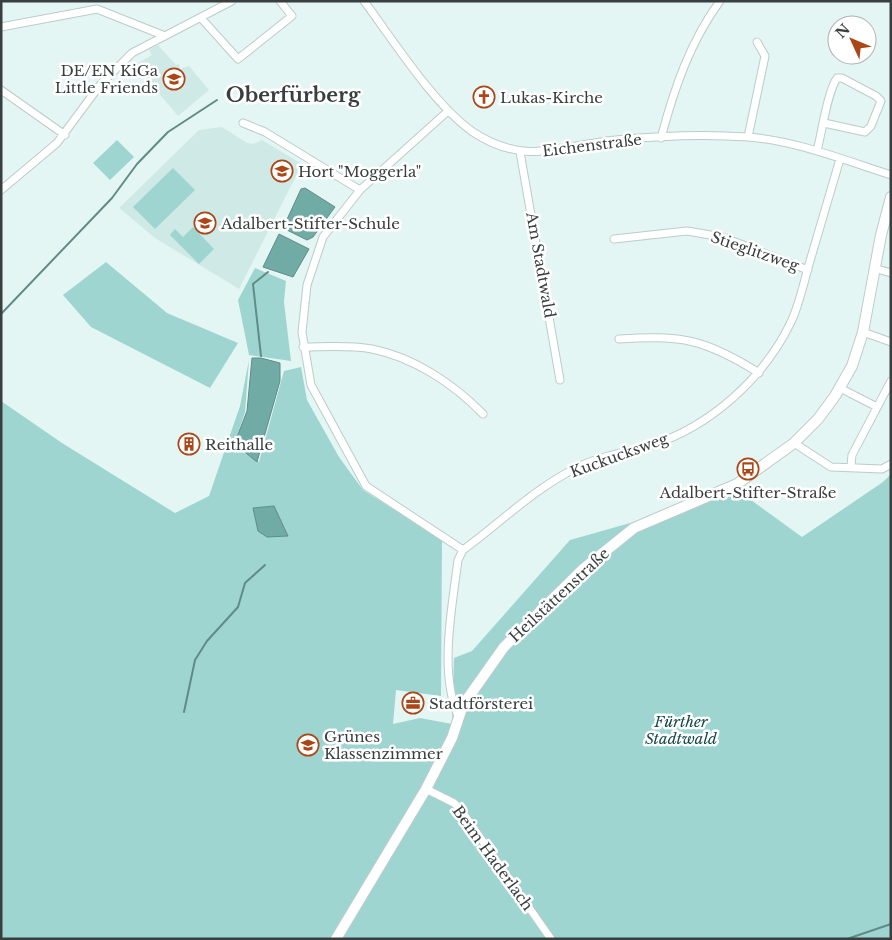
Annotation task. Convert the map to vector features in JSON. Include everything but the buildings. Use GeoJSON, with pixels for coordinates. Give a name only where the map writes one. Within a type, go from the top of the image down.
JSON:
{"type":"FeatureCollection","features":[{"type":"Feature","properties":{"kind":"street"},"geometry":{"type":"LineString","coordinates":[[1,190],[39,160],[65,134],[100,84],[116,66],[132,53],[232,1]]}},
{"type":"Feature","properties":{"kind":"street"},"geometry":{"type":"LineString","coordinates":[[200,18],[238,59],[292,16],[280,1]]}},
{"type":"Feature","properties":{"kind":"street","name":"Eichenstraße"},"geometry":{"type":"LineString","coordinates":[[364,1],[448,111],[474,132],[499,145],[520,152],[548,152],[614,140],[748,137],[817,151],[891,175]]}},
{"type":"Feature","properties":{"kind":"street"},"geometry":{"type":"LineString","coordinates":[[662,138],[686,59],[699,33],[720,1]]}},
{"type":"Feature","properties":{"kind":"street"},"geometry":{"type":"LineString","coordinates":[[1,27],[97,9],[165,36]]}},
{"type":"Feature","properties":{"kind":"street"},"geometry":{"type":"LineString","coordinates":[[748,137],[765,56],[757,42]]}},
{"type":"Feature","properties":{"kind":"street"},"geometry":{"type":"LineString","coordinates":[[817,151],[824,123],[836,78],[842,78],[876,96],[881,101],[872,126],[865,132],[824,123]]}},
{"type":"Feature","properties":{"kind":"street"},"geometry":{"type":"LineString","coordinates":[[1,90],[65,134]]}},
{"type":"Feature","properties":{"kind":"street"},"geometry":{"type":"LineString","coordinates":[[448,111],[360,190],[332,224],[316,253],[303,308],[303,347],[311,385],[366,486],[463,550],[458,560],[449,637],[451,697],[458,716]]}},
{"type":"Feature","properties":{"kind":"street"},"geometry":{"type":"LineString","coordinates":[[243,123],[265,132],[360,190]]}},
{"type":"Feature","properties":{"kind":"street","name":"Am Stadtwald"},"geometry":{"type":"LineString","coordinates":[[520,152],[560,380]]}},
{"type":"Feature","properties":{"kind":"street","name":"Kuckucksweg"},"geometry":{"type":"LineString","coordinates":[[463,550],[539,490],[560,477],[579,466],[655,444],[679,433],[717,410],[759,373],[791,322],[840,159]]}},
{"type":"Feature","properties":{"kind":"street","name":"Heilstättenstraße"},"geometry":{"type":"LineString","coordinates":[[336,939],[426,788],[452,738],[458,716],[474,686],[504,647],[582,570],[634,528],[737,484],[794,443],[818,419],[840,388],[852,366],[863,332],[874,268],[891,198]]}},
{"type":"Feature","properties":{"kind":"street","name":"Stieglitzweg"},"geometry":{"type":"LineString","coordinates":[[614,239],[652,233],[696,232],[722,237],[808,270]]}},
{"type":"Feature","properties":{"kind":"street"},"geometry":{"type":"LineString","coordinates":[[874,268],[891,273]]}},
{"type":"Feature","properties":{"kind":"street"},"geometry":{"type":"LineString","coordinates":[[863,332],[891,342]]}},
{"type":"Feature","properties":{"kind":"street"},"geometry":{"type":"LineString","coordinates":[[619,339],[660,336],[690,340],[717,348],[759,373]]}},
{"type":"Feature","properties":{"kind":"street"},"geometry":{"type":"LineString","coordinates":[[303,347],[348,346],[396,356],[422,368],[455,389],[483,414]]}},
{"type":"Feature","properties":{"kind":"street"},"geometry":{"type":"LineString","coordinates":[[851,466],[852,455],[891,381]]}},
{"type":"Feature","properties":{"kind":"street"},"geometry":{"type":"LineString","coordinates":[[840,388],[876,407]]}},
{"type":"Feature","properties":{"kind":"street"},"geometry":{"type":"LineString","coordinates":[[794,443],[831,467],[851,466],[882,469],[891,464]]}},
{"type":"Feature","properties":{"kind":"street","name":"Beim Haderlach"},"geometry":{"type":"LineString","coordinates":[[426,788],[454,803],[461,810],[552,939]]}},
{"type":"Feature","properties":{"kind":"shaded area","name":"DE/EN KiGa Little Friends"},"geometry":{"type":"Polygon","coordinates":[[[158,45],[176,65],[179,64],[180,69],[189,66],[209,90],[178,116],[135,65],[152,55],[149,50],[158,45]]]}},
{"type":"Feature","properties":{"kind":"shaded area","name":"Adalbert-Stifter-Schule"},"geometry":{"type":"Polygon","coordinates":[[[222,127],[247,143],[254,144],[262,140],[302,164],[239,289],[155,238],[119,208],[199,130],[222,127]]]}},
{"type":"Feature","properties":{"kind":"shaded area"},"geometry":{"type":"Polygon","coordinates":[[[305,188],[335,207],[313,237],[307,240],[283,228],[301,189],[305,188]]]}},
{"type":"Feature","properties":{"kind":"shaded area"},"geometry":{"type":"Polygon","coordinates":[[[279,234],[309,249],[293,277],[263,267],[279,234]]]}},
{"type":"Feature","properties":{"kind":"shaded area"},"geometry":{"type":"Polygon","coordinates":[[[252,358],[261,358],[280,363],[280,381],[257,462],[242,450],[237,437],[247,411],[252,358]]]}},
{"type":"Feature","properties":{"kind":"shaded area"},"geometry":{"type":"Polygon","coordinates":[[[274,506],[288,536],[267,537],[258,531],[253,508],[274,506]]]}},
{"type":"Feature","properties":{"kind":"green space"},"geometry":{"type":"Polygon","coordinates":[[[117,140],[134,157],[110,180],[93,163],[117,140]]]}},
{"type":"Feature","properties":{"kind":"green space"},"geometry":{"type":"Polygon","coordinates":[[[173,168],[195,190],[155,229],[133,207],[173,168]]]}},
{"type":"Feature","properties":{"kind":"green space"},"geometry":{"type":"Polygon","coordinates":[[[193,227],[214,249],[199,264],[170,235],[175,229],[183,237],[193,227]]]}},
{"type":"Feature","properties":{"kind":"green space"},"geometry":{"type":"Polygon","coordinates":[[[106,262],[167,313],[238,343],[210,388],[91,327],[63,295],[106,262]]]}},
{"type":"Feature","properties":{"kind":"green space"},"geometry":{"type":"Polygon","coordinates":[[[255,268],[286,281],[284,302],[291,361],[249,355],[238,300],[255,268]]]}},
{"type":"Feature","properties":{"kind":"green space","name":"Fürther Stadtwald"},"geometry":{"type":"Polygon","coordinates":[[[249,360],[245,412],[237,436],[241,451],[259,462],[284,371],[301,367],[307,400],[339,457],[363,490],[442,540],[441,696],[396,690],[393,724],[420,718],[452,724],[454,658],[472,651],[570,540],[740,492],[802,537],[883,482],[891,474],[891,939],[1,939],[1,401],[62,443],[175,513],[209,496],[240,406],[249,360]]]}},
{"type":"Feature","properties":{"kind":"waterway"},"geometry":{"type":"LineString","coordinates":[[1,314],[112,198],[137,164],[168,132],[217,100]]}},
{"type":"Feature","properties":{"kind":"waterway"},"geometry":{"type":"LineString","coordinates":[[261,356],[253,284],[268,272]]}},
{"type":"Feature","properties":{"kind":"waterway"},"geometry":{"type":"LineString","coordinates":[[184,712],[195,660],[207,641],[238,607],[245,583],[265,565]]}},
{"type":"Feature","properties":{"kind":"waterway"},"geometry":{"type":"LineString","coordinates":[[847,939],[891,924]]}},
{"type":"Feature","properties":{"kind":"place","name":"DE/EN KiGa Little Friends"},"geometry":{"type":"Point","coordinates":[174,79]}},
{"type":"Feature","properties":{"kind":"place","name":"Lukas-Kirche"},"geometry":{"type":"Point","coordinates":[484,97]}},
{"type":"Feature","properties":{"kind":"place","name":"Hort \"Moggerla\""},"geometry":{"type":"Point","coordinates":[282,171]}},
{"type":"Feature","properties":{"kind":"place","name":"Adalbert-Stifter-Schule"},"geometry":{"type":"Point","coordinates":[205,223]}},
{"type":"Feature","properties":{"kind":"place","name":"Reithalle"},"geometry":{"type":"Point","coordinates":[189,444]}},
{"type":"Feature","properties":{"kind":"place","name":"Adalbert-Stifter-Straße"},"geometry":{"type":"Point","coordinates":[748,469]}},
{"type":"Feature","properties":{"kind":"place","name":"Stadtförsterei"},"geometry":{"type":"Point","coordinates":[413,703]}},
{"type":"Feature","properties":{"kind":"place","name":"Grünes Klassenzimmer"},"geometry":{"type":"Point","coordinates":[308,745]}},
{"type":"Feature","properties":{"kind":"district","name":"Oberfürberg"},"geometry":{"type":"Point","coordinates":[293,95]}}]}
